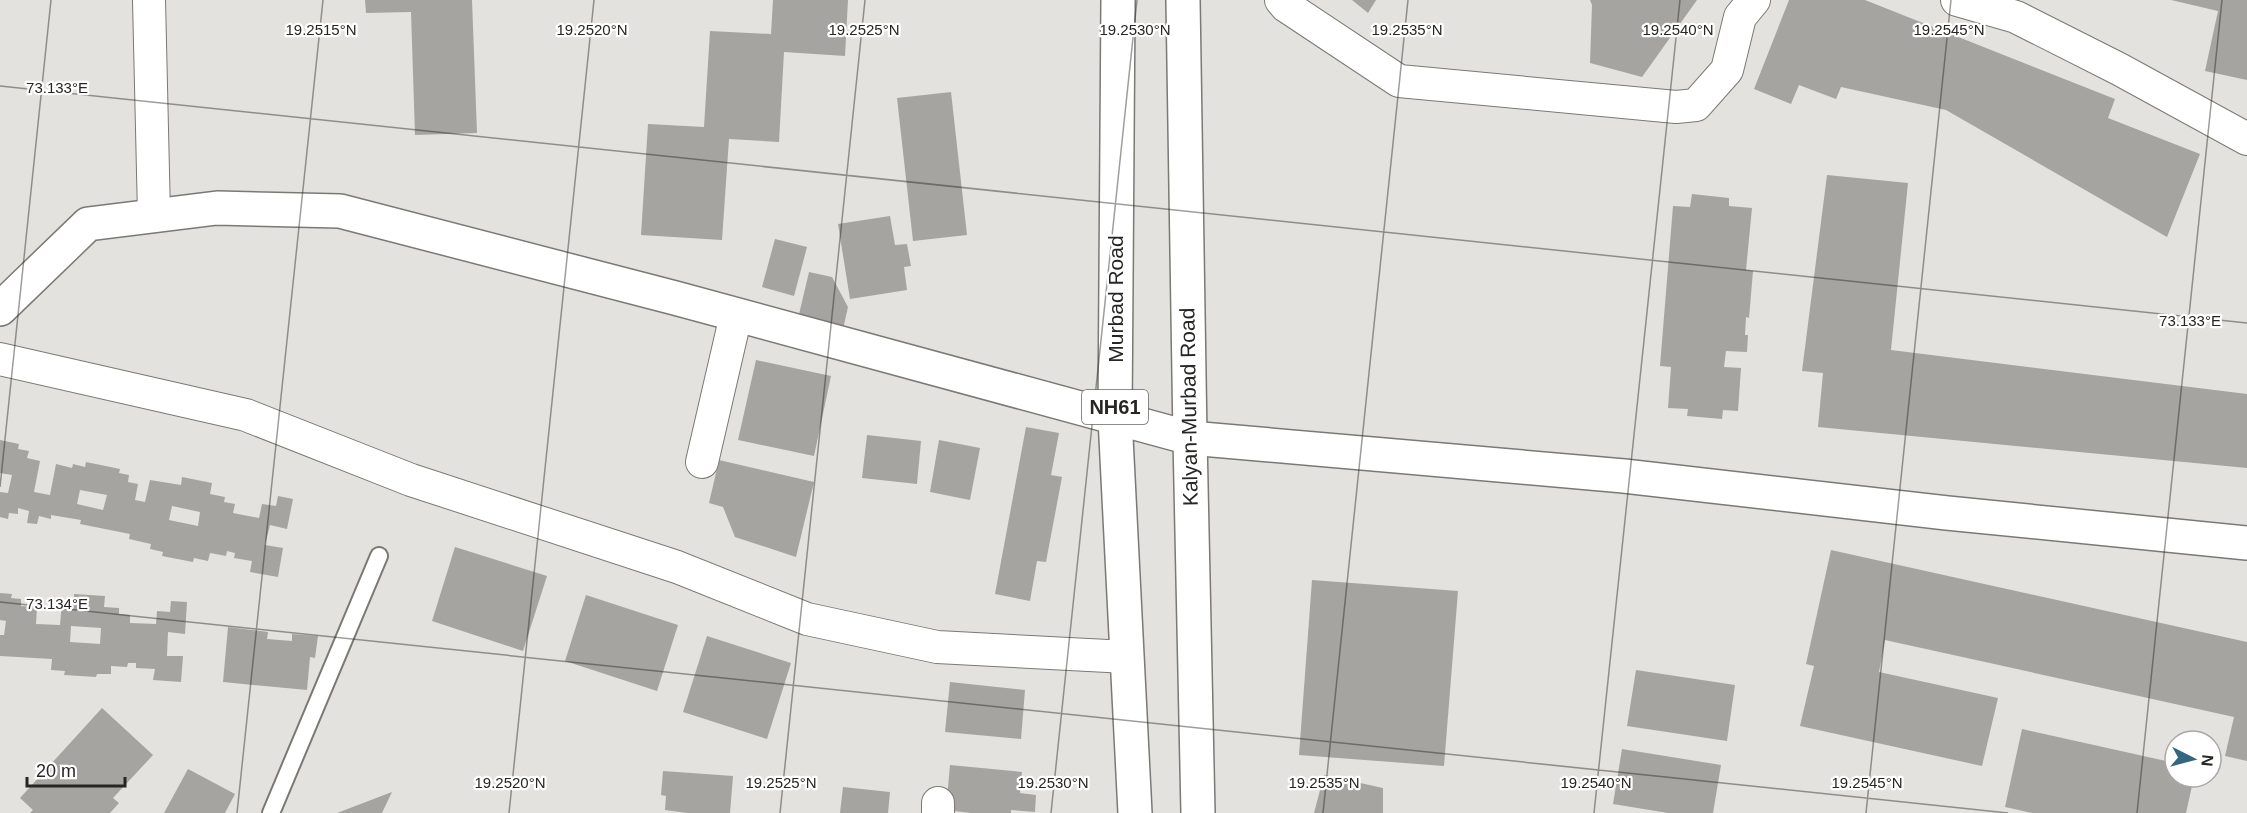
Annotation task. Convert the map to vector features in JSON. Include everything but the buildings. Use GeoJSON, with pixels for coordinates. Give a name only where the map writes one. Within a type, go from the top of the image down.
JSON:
{"type":"FeatureCollection","features":[{"type":"Feature","properties":{"kind":"main road","name":"Murbad Road"},"geometry":{"type":"LineString","coordinates":[[1118,0],[1114,418],[1135,813]]}},
{"type":"Feature","properties":{"kind":"main road","name":"Kalyan-Murbad Road"},"geometry":{"type":"LineString","coordinates":[[1183,0],[1198,813]]}},
{"type":"Feature","properties":{"kind":"main road"},"geometry":{"type":"LineString","coordinates":[[0,309],[88,224],[217,208],[340,211],[1190,438],[1624,476],[1935,512],[2247,543]]}},
{"type":"Feature","properties":{"kind":"street"},"geometry":{"type":"LineString","coordinates":[[149,0],[154,215]]}},
{"type":"Feature","properties":{"kind":"street"},"geometry":{"type":"LineString","coordinates":[[1281,0],[1286,6],[1399,81],[1676,107],[1696,105],[1726,70],[1740,17],[1755,0]]}},
{"type":"Feature","properties":{"kind":"street"},"geometry":{"type":"LineString","coordinates":[[1957,0],[2016,17],[2119,69],[2247,139]]}},
{"type":"Feature","properties":{"kind":"street"},"geometry":{"type":"LineString","coordinates":[[702,462],[736,315]]}},
{"type":"Feature","properties":{"kind":"street"},"geometry":{"type":"LineString","coordinates":[[0,359],[246,415],[411,480],[677,567],[807,619],[937,647],[1127,657]]}},
{"type":"Feature","properties":{"kind":"lane"},"geometry":{"type":"LineString","coordinates":[[271,813],[379,556]]}}]}
